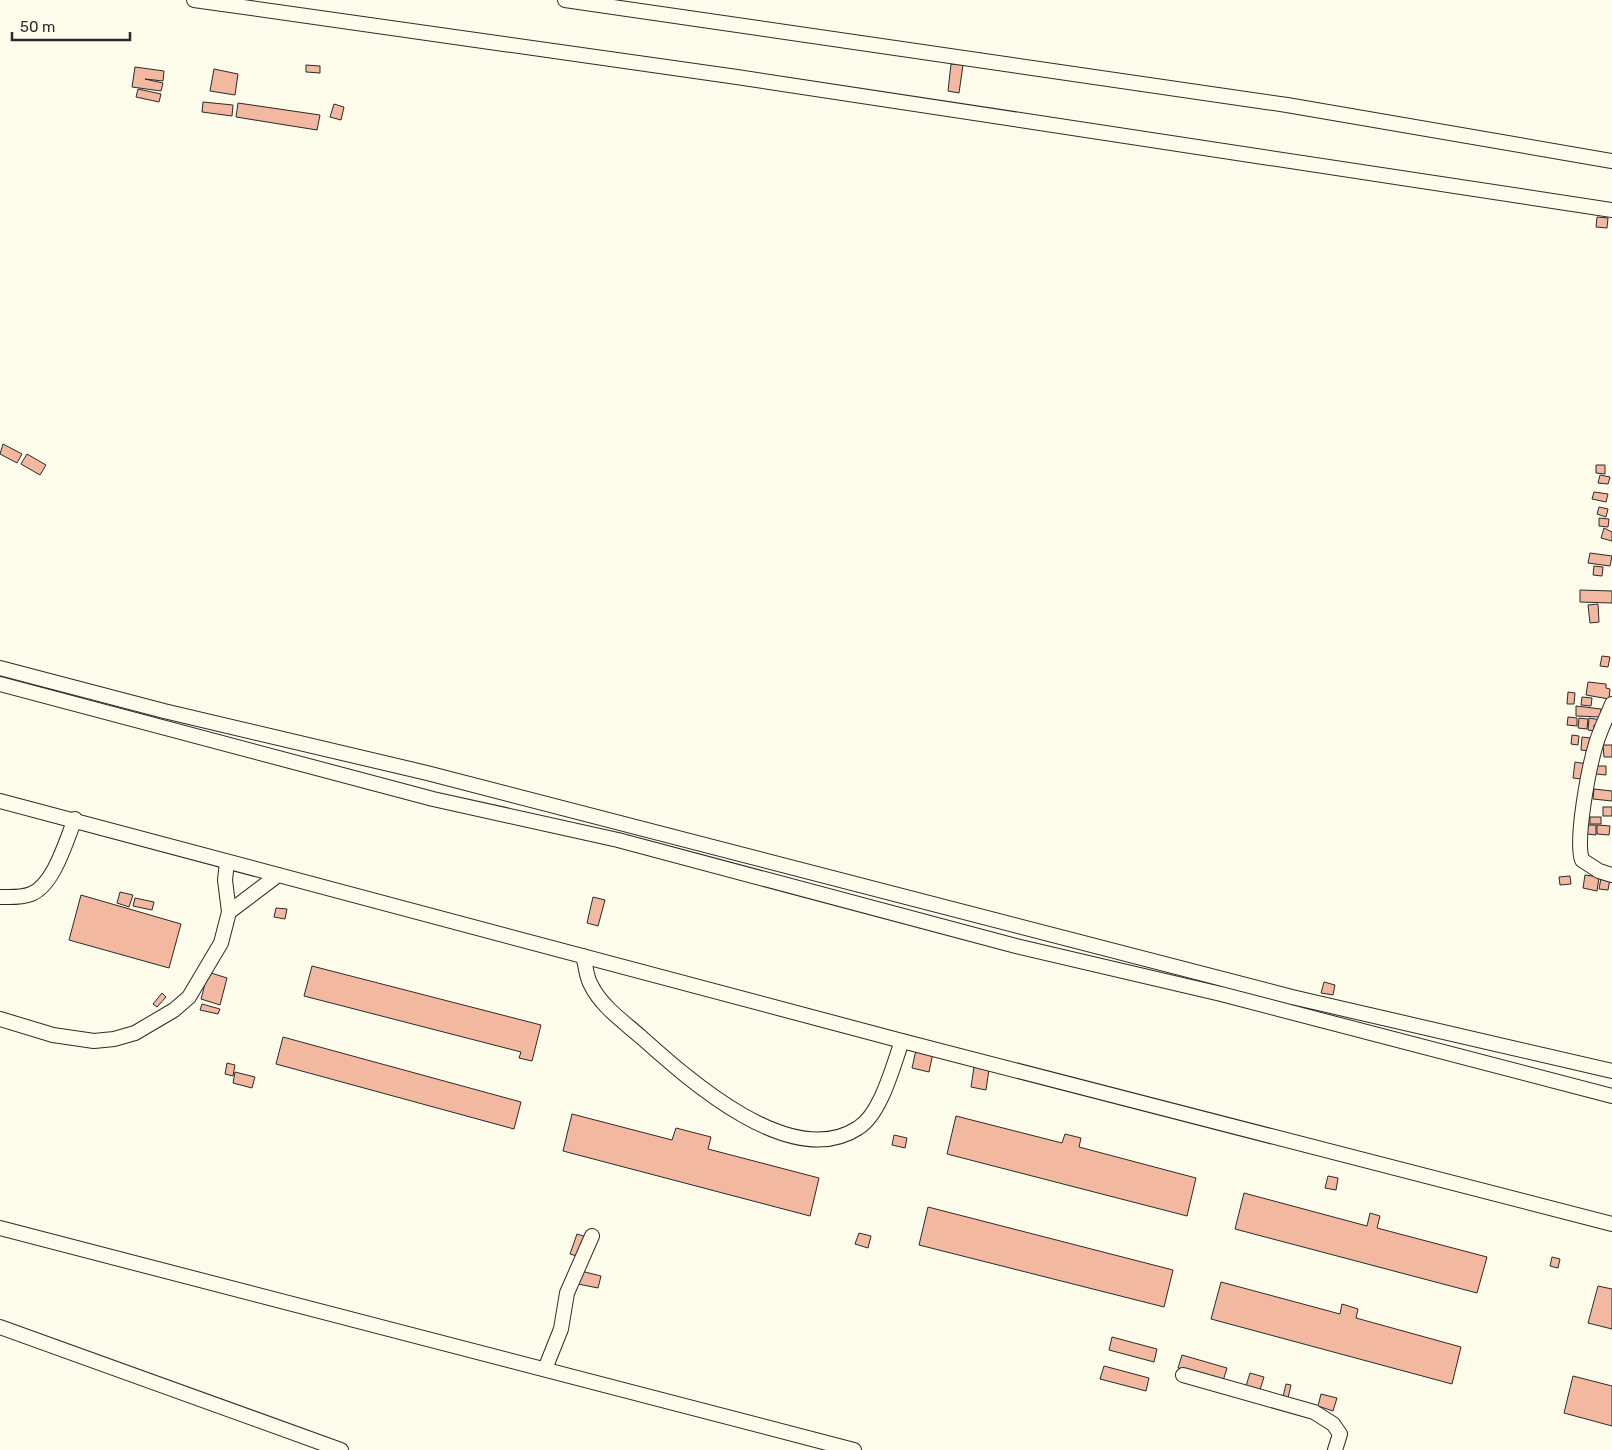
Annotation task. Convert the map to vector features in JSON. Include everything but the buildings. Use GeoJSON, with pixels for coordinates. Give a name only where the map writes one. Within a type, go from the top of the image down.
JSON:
{"type":"FeatureCollection","features":[{"type":"Feature","properties":{"kind":"street"},"geometry":{"type":"LineString","coordinates":[[194,0],[737,77],[1612,210]]}},
{"type":"Feature","properties":{"kind":"street"},"geometry":{"type":"LineString","coordinates":[[565,0],[1288,105],[1612,162]]}},
{"type":"Feature","properties":{"kind":"street"},"geometry":{"type":"LineString","coordinates":[[0,668],[164,711],[427,773],[1292,997],[1612,1071]]}},
{"type":"Feature","properties":{"kind":"street"},"geometry":{"type":"LineString","coordinates":[[0,684],[433,799],[618,840],[1016,946],[1221,994],[1612,1096]]}},
{"type":"Feature","properties":{"kind":"street"},"geometry":{"type":"LineString","coordinates":[[1612,704],[1596,744],[1580,828],[1579,848],[1582,860],[1599,871],[1612,875]]}},
{"type":"Feature","properties":{"kind":"street"},"geometry":{"type":"LineString","coordinates":[[0,801],[75,819],[227,862],[902,1041],[1612,1224]]}},
{"type":"Feature","properties":{"kind":"street"},"geometry":{"type":"LineString","coordinates":[[0,897],[20,897],[41,889],[49,880],[75,819]]}},
{"type":"Feature","properties":{"kind":"street"},"geometry":{"type":"LineString","coordinates":[[0,1019],[76,1040],[94,1041],[114,1039],[135,1033],[174,1010],[189,997],[221,943],[229,912],[225,880],[227,862]]}},
{"type":"Feature","properties":{"kind":"street"},"geometry":{"type":"LineString","coordinates":[[229,912],[278,874]]}},
{"type":"Feature","properties":{"kind":"street"},"geometry":{"type":"LineString","coordinates":[[583,956],[590,985],[603,1002],[660,1054],[728,1107],[758,1123],[789,1136],[822,1139],[845,1136],[860,1128],[874,1112],[902,1041]]}},
{"type":"Feature","properties":{"kind":"street"},"geometry":{"type":"LineString","coordinates":[[0,1228],[854,1450]]}},
{"type":"Feature","properties":{"kind":"street"},"geometry":{"type":"LineString","coordinates":[[545,1369],[561,1329],[568,1293],[592,1236]]}},
{"type":"Feature","properties":{"kind":"street"},"geometry":{"type":"LineString","coordinates":[[0,1327],[341,1450]]}},
{"type":"Feature","properties":{"kind":"street"},"geometry":{"type":"LineString","coordinates":[[1183,1375],[1314,1412],[1333,1424],[1340,1434],[1335,1450]]}}]}
